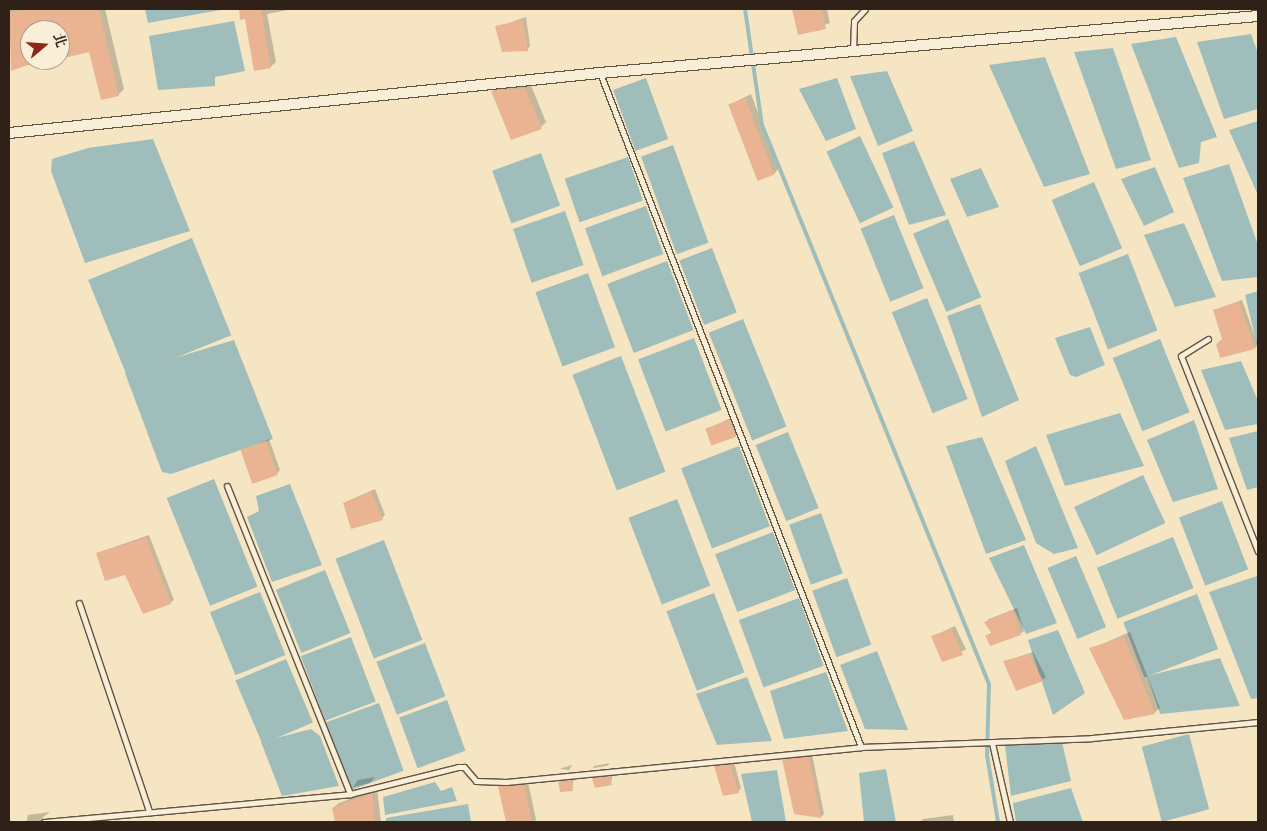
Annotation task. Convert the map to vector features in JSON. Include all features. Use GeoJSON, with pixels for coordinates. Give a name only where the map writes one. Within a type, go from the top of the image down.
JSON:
{"type":"FeatureCollection","features":[{"type":"Feature","properties":{"kind":"street"},"geometry":{"type":"LineString","coordinates":[[9,133],[600,73],[853,54],[1258,16]]}},
{"type":"Feature","properties":{"kind":"lane"},"geometry":{"type":"LineString","coordinates":[[853,54],[854,21],[865,9]]}},
{"type":"Feature","properties":{"kind":"lane"},"geometry":{"type":"LineString","coordinates":[[600,73],[861,747]]}},
{"type":"Feature","properties":{"kind":"lane"},"geometry":{"type":"LineString","coordinates":[[1208,339],[1181,356],[1258,551]]}},
{"type":"Feature","properties":{"kind":"lane"},"geometry":{"type":"LineString","coordinates":[[227,486],[350,794]]}},
{"type":"Feature","properties":{"kind":"lane"},"geometry":{"type":"LineString","coordinates":[[79,603],[149,811]]}},
{"type":"Feature","properties":{"kind":"lane"},"geometry":{"type":"LineString","coordinates":[[44,822],[350,794],[458,767],[464,767],[476,782],[506,782],[861,747],[1092,738],[1258,722]]}},
{"type":"Feature","properties":{"kind":"lane"},"geometry":{"type":"LineString","coordinates":[[992,743],[1010,822]]}},
{"type":"Feature","properties":{"kind":"water"},"geometry":{"type":"Polygon","coordinates":[[[145,9],[226,9],[148,23],[145,9]]]}},
{"type":"Feature","properties":{"kind":"water"},"geometry":{"type":"Polygon","coordinates":[[[234,21],[245,71],[215,77],[215,86],[158,90],[149,36],[234,21]]]}},
{"type":"Feature","properties":{"kind":"water"},"geometry":{"type":"Polygon","coordinates":[[[1251,34],[1258,53],[1258,109],[1224,119],[1197,42],[1251,34]]]}},
{"type":"Feature","properties":{"kind":"water"},"geometry":{"type":"Polygon","coordinates":[[[1176,37],[1217,137],[1201,142],[1199,163],[1179,168],[1131,44],[1176,37]]]}},
{"type":"Feature","properties":{"kind":"water"},"geometry":{"type":"Polygon","coordinates":[[[1113,48],[1151,160],[1116,169],[1074,52],[1113,48]]]}},
{"type":"Feature","properties":{"kind":"water"},"geometry":{"type":"Polygon","coordinates":[[[1045,57],[1090,174],[1044,187],[989,65],[1045,57]]]}},
{"type":"Feature","properties":{"kind":"water"},"geometry":{"type":"Polygon","coordinates":[[[887,71],[913,131],[878,146],[850,76],[887,71]]]}},
{"type":"Feature","properties":{"kind":"water"},"geometry":{"type":"Polygon","coordinates":[[[646,78],[668,139],[635,151],[613,90],[646,78]]]}},
{"type":"Feature","properties":{"kind":"water"},"geometry":{"type":"Polygon","coordinates":[[[837,78],[856,129],[826,141],[799,89],[837,78]]]}},
{"type":"Feature","properties":{"kind":"water"},"geometry":{"type":"Polygon","coordinates":[[[1258,121],[1258,195],[1229,130],[1258,121]]]}},
{"type":"Feature","properties":{"kind":"water"},"geometry":{"type":"Polygon","coordinates":[[[860,136],[893,208],[860,223],[826,152],[860,136]]]}},
{"type":"Feature","properties":{"kind":"water"},"geometry":{"type":"Polygon","coordinates":[[[153,139],[190,231],[85,263],[51,171],[52,159],[88,148],[153,139]]]}},
{"type":"Feature","properties":{"kind":"water"},"geometry":{"type":"Polygon","coordinates":[[[914,141],[946,215],[909,225],[882,153],[914,141]]]}},
{"type":"Feature","properties":{"kind":"water"},"geometry":{"type":"Polygon","coordinates":[[[673,145],[709,243],[677,254],[641,157],[673,145]]]}},
{"type":"Feature","properties":{"kind":"water"},"geometry":{"type":"Polygon","coordinates":[[[541,153],[560,206],[511,223],[492,171],[541,153]]]}},
{"type":"Feature","properties":{"kind":"water"},"geometry":{"type":"Polygon","coordinates":[[[628,157],[643,200],[580,222],[565,179],[628,157]]]}},
{"type":"Feature","properties":{"kind":"water"},"geometry":{"type":"Polygon","coordinates":[[[1229,164],[1258,245],[1258,277],[1222,281],[1183,178],[1229,164]]]}},
{"type":"Feature","properties":{"kind":"water"},"geometry":{"type":"Polygon","coordinates":[[[1155,167],[1174,212],[1144,226],[1121,179],[1155,167]]]}},
{"type":"Feature","properties":{"kind":"water"},"geometry":{"type":"Polygon","coordinates":[[[981,168],[999,207],[967,217],[950,179],[981,168]]]}},
{"type":"Feature","properties":{"kind":"water"},"geometry":{"type":"Polygon","coordinates":[[[1094,182],[1122,248],[1080,266],[1052,200],[1094,182]]]}},
{"type":"Feature","properties":{"kind":"water"},"geometry":{"type":"Polygon","coordinates":[[[646,206],[663,254],[602,276],[585,228],[646,206]]]}},
{"type":"Feature","properties":{"kind":"water"},"geometry":{"type":"Polygon","coordinates":[[[565,211],[584,265],[532,283],[513,229],[565,211]]]}},
{"type":"Feature","properties":{"kind":"water"},"geometry":{"type":"Polygon","coordinates":[[[894,215],[924,288],[890,302],[861,228],[894,215]]]}},
{"type":"Feature","properties":{"kind":"water"},"geometry":{"type":"Polygon","coordinates":[[[948,219],[981,297],[946,312],[913,234],[948,219]]]}},
{"type":"Feature","properties":{"kind":"water"},"geometry":{"type":"Polygon","coordinates":[[[1184,223],[1216,297],[1175,307],[1144,235],[1184,223]]]}},
{"type":"Feature","properties":{"kind":"water"},"geometry":{"type":"Polygon","coordinates":[[[192,238],[231,335],[127,377],[88,280],[192,238]]]}},
{"type":"Feature","properties":{"kind":"water"},"geometry":{"type":"Polygon","coordinates":[[[712,248],[737,312],[704,325],[679,261],[712,248]]]}},
{"type":"Feature","properties":{"kind":"water"},"geometry":{"type":"Polygon","coordinates":[[[1128,254],[1157,331],[1108,350],[1079,273],[1128,254]]]}},
{"type":"Feature","properties":{"kind":"water"},"geometry":{"type":"Polygon","coordinates":[[[667,261],[694,330],[634,353],[607,284],[667,261]]]}},
{"type":"Feature","properties":{"kind":"water"},"geometry":{"type":"Polygon","coordinates":[[[588,273],[615,347],[562,366],[535,292],[588,273]]]}},
{"type":"Feature","properties":{"kind":"water"},"geometry":{"type":"Polygon","coordinates":[[[1258,291],[1258,349],[1245,295],[1258,291]]]}},
{"type":"Feature","properties":{"kind":"water"},"geometry":{"type":"Polygon","coordinates":[[[927,298],[968,399],[933,413],[892,312],[927,298]]]}},
{"type":"Feature","properties":{"kind":"water"},"geometry":{"type":"Polygon","coordinates":[[[980,304],[1019,400],[982,417],[947,316],[980,304]]]}},
{"type":"Feature","properties":{"kind":"water"},"geometry":{"type":"Polygon","coordinates":[[[743,319],[786,427],[752,440],[709,333],[743,319]]]}},
{"type":"Feature","properties":{"kind":"water"},"geometry":{"type":"Polygon","coordinates":[[[1090,327],[1105,365],[1076,377],[1070,375],[1055,338],[1090,327]]]}},
{"type":"Feature","properties":{"kind":"water"},"geometry":{"type":"Polygon","coordinates":[[[694,338],[722,410],[666,431],[638,360],[694,338]]]}},
{"type":"Feature","properties":{"kind":"water"},"geometry":{"type":"Polygon","coordinates":[[[1160,339],[1190,412],[1142,431],[1113,358],[1160,339]]]}},
{"type":"Feature","properties":{"kind":"water"},"geometry":{"type":"Polygon","coordinates":[[[234,340],[273,439],[171,474],[162,472],[125,373],[234,340]]]}},
{"type":"Feature","properties":{"kind":"water"},"geometry":{"type":"Polygon","coordinates":[[[621,356],[665,472],[617,490],[572,375],[621,356]]]}},
{"type":"Feature","properties":{"kind":"water"},"geometry":{"type":"Polygon","coordinates":[[[1241,361],[1258,401],[1258,424],[1225,430],[1201,370],[1241,361]]]}},
{"type":"Feature","properties":{"kind":"water"},"geometry":{"type":"Polygon","coordinates":[[[1120,413],[1144,466],[1065,486],[1046,435],[1120,413]]]}},
{"type":"Feature","properties":{"kind":"water"},"geometry":{"type":"Polygon","coordinates":[[[1194,420],[1218,489],[1173,502],[1147,440],[1194,420]]]}},
{"type":"Feature","properties":{"kind":"water"},"geometry":{"type":"Polygon","coordinates":[[[1258,431],[1258,487],[1247,490],[1229,438],[1258,431]]]}},
{"type":"Feature","properties":{"kind":"water"},"geometry":{"type":"Polygon","coordinates":[[[788,432],[819,508],[786,521],[756,445],[788,432]]]}},
{"type":"Feature","properties":{"kind":"water"},"geometry":{"type":"Polygon","coordinates":[[[982,437],[1026,540],[986,554],[946,446],[982,437]]]}},
{"type":"Feature","properties":{"kind":"water"},"geometry":{"type":"Polygon","coordinates":[[[739,446],[770,526],[712,549],[681,468],[739,446]]]}},
{"type":"Feature","properties":{"kind":"water"},"geometry":{"type":"Polygon","coordinates":[[[1036,446],[1078,548],[1054,554],[1036,543],[1005,461],[1036,446]]]}},
{"type":"Feature","properties":{"kind":"water"},"geometry":{"type":"Polygon","coordinates":[[[1143,475],[1165,523],[1097,555],[1074,507],[1143,475]]]}},
{"type":"Feature","properties":{"kind":"water"},"geometry":{"type":"Polygon","coordinates":[[[214,479],[257,587],[210,606],[167,498],[214,479]]]}},
{"type":"Feature","properties":{"kind":"water"},"geometry":{"type":"Polygon","coordinates":[[[290,484],[322,565],[272,582],[247,517],[259,511],[256,496],[290,484]]]}},
{"type":"Feature","properties":{"kind":"water"},"geometry":{"type":"Polygon","coordinates":[[[677,499],[710,586],[662,604],[628,518],[677,499]]]}},
{"type":"Feature","properties":{"kind":"water"},"geometry":{"type":"Polygon","coordinates":[[[1222,501],[1248,569],[1205,586],[1179,517],[1222,501]]]}},
{"type":"Feature","properties":{"kind":"water"},"geometry":{"type":"Polygon","coordinates":[[[821,513],[843,573],[811,585],[789,525],[821,513]]]}},
{"type":"Feature","properties":{"kind":"water"},"geometry":{"type":"Polygon","coordinates":[[[773,532],[795,590],[737,612],[715,554],[773,532]]]}},
{"type":"Feature","properties":{"kind":"water"},"geometry":{"type":"Polygon","coordinates":[[[1173,537],[1194,588],[1118,619],[1097,568],[1173,537]]]}},
{"type":"Feature","properties":{"kind":"water"},"geometry":{"type":"Polygon","coordinates":[[[384,540],[422,640],[374,659],[335,559],[384,540]]]}},
{"type":"Feature","properties":{"kind":"water"},"geometry":{"type":"Polygon","coordinates":[[[1024,545],[1057,623],[1026,634],[989,558],[1024,545]]]}},
{"type":"Feature","properties":{"kind":"water"},"geometry":{"type":"Polygon","coordinates":[[[1076,556],[1106,627],[1078,639],[1047,568],[1076,556]]]}},
{"type":"Feature","properties":{"kind":"water"},"geometry":{"type":"Polygon","coordinates":[[[325,570],[350,633],[301,653],[276,590],[325,570]]]}},
{"type":"Feature","properties":{"kind":"water"},"geometry":{"type":"Polygon","coordinates":[[[1257,576],[1258,698],[1251,699],[1209,592],[1257,576]]]}},
{"type":"Feature","properties":{"kind":"water"},"geometry":{"type":"Polygon","coordinates":[[[847,578],[871,645],[837,657],[812,591],[847,578]]]}},
{"type":"Feature","properties":{"kind":"water"},"geometry":{"type":"Polygon","coordinates":[[[260,592],[285,655],[235,675],[210,612],[260,592]]]}},
{"type":"Feature","properties":{"kind":"water"},"geometry":{"type":"Polygon","coordinates":[[[714,593],[744,672],[697,691],[666,611],[714,593]]]}},
{"type":"Feature","properties":{"kind":"water"},"geometry":{"type":"Polygon","coordinates":[[[1197,594],[1218,649],[1144,677],[1123,622],[1197,594]]]}},
{"type":"Feature","properties":{"kind":"water"},"geometry":{"type":"Polygon","coordinates":[[[799,598],[824,666],[763,688],[739,620],[799,598]]]}},
{"type":"Feature","properties":{"kind":"water"},"geometry":{"type":"Polygon","coordinates":[[[1058,630],[1085,693],[1053,715],[1028,640],[1058,630]]]}},
{"type":"Feature","properties":{"kind":"water"},"geometry":{"type":"Polygon","coordinates":[[[351,637],[376,701],[325,721],[301,656],[351,637]]]}},
{"type":"Feature","properties":{"kind":"water"},"geometry":{"type":"Polygon","coordinates":[[[425,643],[445,696],[397,715],[376,662],[425,643]]]}},
{"type":"Feature","properties":{"kind":"water"},"geometry":{"type":"Polygon","coordinates":[[[877,651],[908,730],[865,729],[840,665],[877,651]]]}},
{"type":"Feature","properties":{"kind":"water"},"geometry":{"type":"Polygon","coordinates":[[[1220,658],[1240,706],[1160,714],[1147,676],[1220,658]]]}},
{"type":"Feature","properties":{"kind":"water"},"geometry":{"type":"Polygon","coordinates":[[[286,659],[313,723],[262,744],[235,680],[286,659]]]}},
{"type":"Feature","properties":{"kind":"water"},"geometry":{"type":"Polygon","coordinates":[[[826,672],[848,731],[784,739],[770,691],[826,672]]]}},
{"type":"Feature","properties":{"kind":"water"},"geometry":{"type":"Polygon","coordinates":[[[747,677],[772,741],[717,745],[696,694],[747,677]]]}},
{"type":"Feature","properties":{"kind":"water"},"geometry":{"type":"Polygon","coordinates":[[[447,700],[465,751],[418,768],[399,717],[447,700]]]}},
{"type":"Feature","properties":{"kind":"water"},"geometry":{"type":"Polygon","coordinates":[[[379,703],[404,771],[350,790],[325,722],[379,703]]]}},
{"type":"Feature","properties":{"kind":"water"},"geometry":{"type":"Polygon","coordinates":[[[311,729],[320,736],[339,786],[282,796],[261,742],[311,729]]]}},
{"type":"Feature","properties":{"kind":"water"},"geometry":{"type":"Polygon","coordinates":[[[1189,734],[1209,809],[1162,822],[1142,747],[1189,734]]]}},
{"type":"Feature","properties":{"kind":"water"},"geometry":{"type":"Polygon","coordinates":[[[1061,738],[1071,781],[1011,796],[1005,745],[1061,738]]]}},
{"type":"Feature","properties":{"kind":"water"},"geometry":{"type":"Polygon","coordinates":[[[886,769],[896,822],[864,822],[859,773],[886,769]]]}},
{"type":"Feature","properties":{"kind":"water"},"geometry":{"type":"Polygon","coordinates":[[[777,770],[786,822],[752,822],[741,774],[777,770]]]}},
{"type":"Feature","properties":{"kind":"water"},"geometry":{"type":"Polygon","coordinates":[[[435,782],[441,791],[452,787],[457,801],[385,815],[383,797],[435,782]]]}},
{"type":"Feature","properties":{"kind":"water"},"geometry":{"type":"Polygon","coordinates":[[[1071,788],[1083,822],[1016,822],[1013,803],[1071,788]]]}},
{"type":"Feature","properties":{"kind":"water"},"geometry":{"type":"Polygon","coordinates":[[[468,804],[471,822],[386,822],[386,818],[468,804]]]}},
{"type":"Feature","properties":{"kind":"building"},"geometry":{"type":"Polygon","coordinates":[[[32,9],[99,9],[119,96],[101,100],[89,52],[70,57],[70,20],[20,20],[20,68],[11,71],[9,13],[32,9]]]}},
{"type":"Feature","properties":{"kind":"building"},"geometry":{"type":"Polygon","coordinates":[[[239,9],[261,9],[271,68],[254,71],[245,19],[240,20],[239,9]]]}},
{"type":"Feature","properties":{"kind":"building"},"geometry":{"type":"Polygon","coordinates":[[[792,9],[821,9],[826,29],[798,35],[792,9]]]}},
{"type":"Feature","properties":{"kind":"building"},"geometry":{"type":"Polygon","coordinates":[[[523,20],[528,51],[502,52],[495,26],[523,20]]]}},
{"type":"Feature","properties":{"kind":"building"},"geometry":{"type":"Polygon","coordinates":[[[525,88],[542,129],[511,140],[491,91],[525,88]]]}},
{"type":"Feature","properties":{"kind":"building"},"geometry":{"type":"Polygon","coordinates":[[[745,98],[774,175],[758,181],[728,104],[745,98]]]}},
{"type":"Feature","properties":{"kind":"building"},"geometry":{"type":"Polygon","coordinates":[[[1239,302],[1255,349],[1220,358],[1216,344],[1222,339],[1213,310],[1239,302]]]}},
{"type":"Feature","properties":{"kind":"building"},"geometry":{"type":"Polygon","coordinates":[[[730,420],[736,437],[711,445],[705,428],[730,420]]]}},
{"type":"Feature","properties":{"kind":"building"},"geometry":{"type":"Polygon","coordinates":[[[266,441],[278,475],[252,484],[240,450],[266,441]]]}},
{"type":"Feature","properties":{"kind":"building"},"geometry":{"type":"Polygon","coordinates":[[[371,491],[383,520],[351,529],[343,503],[371,491]]]}},
{"type":"Feature","properties":{"kind":"building"},"geometry":{"type":"Polygon","coordinates":[[[146,538],[171,604],[143,614],[125,575],[105,581],[96,553],[146,538]]]}},
{"type":"Feature","properties":{"kind":"building"},"geometry":{"type":"Polygon","coordinates":[[[1013,610],[1021,635],[990,646],[985,635],[992,634],[984,622],[1013,610]]]}},
{"type":"Feature","properties":{"kind":"building"},"geometry":{"type":"Polygon","coordinates":[[[951,629],[963,655],[942,662],[931,636],[951,629]]]}},
{"type":"Feature","properties":{"kind":"building"},"geometry":{"type":"Polygon","coordinates":[[[1124,637],[1155,714],[1124,720],[1089,648],[1124,637]]]}},
{"type":"Feature","properties":{"kind":"building"},"geometry":{"type":"Polygon","coordinates":[[[1029,654],[1043,681],[1016,691],[1003,661],[1029,654]]]}},
{"type":"Feature","properties":{"kind":"building"},"geometry":{"type":"Polygon","coordinates":[[[809,757],[821,818],[794,814],[782,759],[809,757]]]}},
{"type":"Feature","properties":{"kind":"building"},"geometry":{"type":"Polygon","coordinates":[[[730,764],[739,793],[723,796],[714,766],[730,764]]]}},
{"type":"Feature","properties":{"kind":"building"},"geometry":{"type":"Polygon","coordinates":[[[609,776],[612,785],[595,788],[592,778],[609,776]]]}},
{"type":"Feature","properties":{"kind":"building"},"geometry":{"type":"Polygon","coordinates":[[[571,780],[573,791],[560,792],[558,781],[571,780]]]}},
{"type":"Feature","properties":{"kind":"building"},"geometry":{"type":"Polygon","coordinates":[[[525,785],[532,822],[506,822],[498,786],[525,785]]]}},
{"type":"Feature","properties":{"kind":"building"},"geometry":{"type":"Polygon","coordinates":[[[372,793],[375,822],[335,822],[332,808],[372,793]]]}},
{"type":"Feature","properties":{"kind":"waterway"},"geometry":{"type":"LineString","coordinates":[[745,9],[762,125],[989,684],[987,755],[998,822]]}}]}
